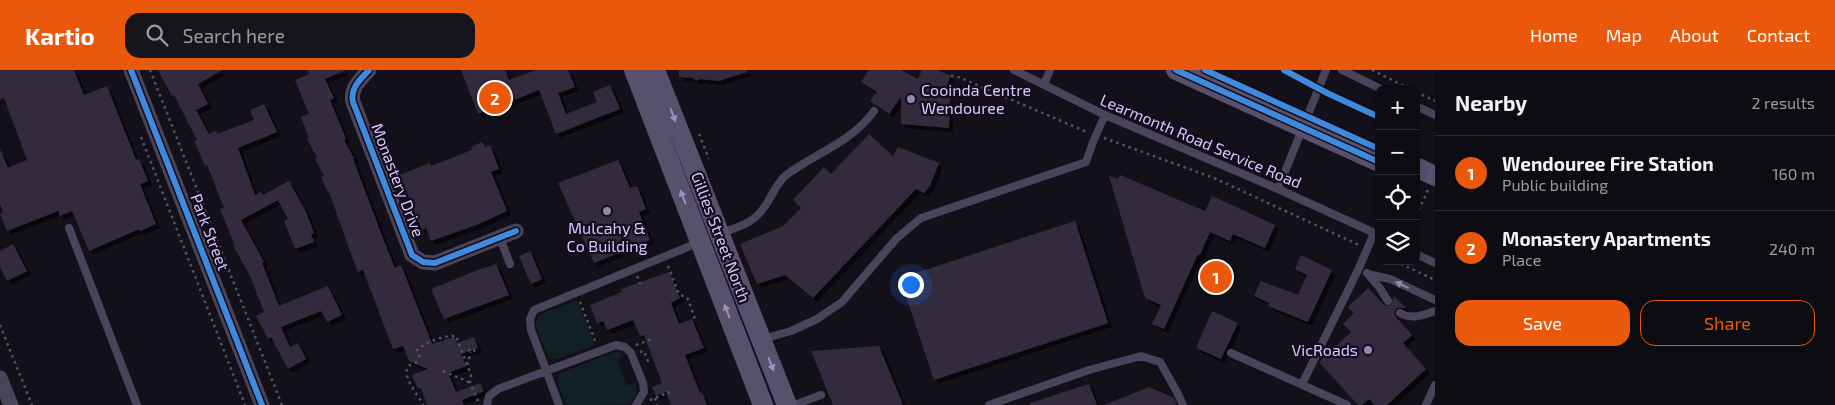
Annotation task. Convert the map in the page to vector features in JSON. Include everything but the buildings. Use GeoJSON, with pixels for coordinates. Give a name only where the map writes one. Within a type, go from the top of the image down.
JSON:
{"type":"FeatureCollection","features":[{"type":"Feature","properties":{"kind":"main road","name":"Gillies Street North"},"geometry":{"type":"LineString","coordinates":[[634,70],[763,405]]}},
{"type":"Feature","properties":{"kind":"main road","name":"Gillies Street North"},"geometry":{"type":"LineString","coordinates":[[656,70],[787,405]]}},
{"type":"Feature","properties":{"kind":"main road"},"geometry":{"type":"LineString","coordinates":[[1176,70],[1305,122],[1375,148]]}},
{"type":"Feature","properties":{"kind":"main road"},"geometry":{"type":"LineString","coordinates":[[1205,70],[1375,160]]}},
{"type":"Feature","properties":{"kind":"main road"},"geometry":{"type":"LineString","coordinates":[[1420,172],[1429,182]]}},
{"type":"Feature","properties":{"kind":"street","name":"Park Street"},"geometry":{"type":"LineString","coordinates":[[132,70],[262,405]]}},
{"type":"Feature","properties":{"kind":"street","name":"Monastery Drive"},"geometry":{"type":"LineString","coordinates":[[369,70],[355,86],[352,96],[353,102],[411,253],[421,261],[435,263],[516,231]]}},
{"type":"Feature","properties":{"kind":"street"},"geometry":{"type":"LineString","coordinates":[[0,378],[11,405]]}},
{"type":"Feature","properties":{"kind":"lane","name":"Learmonth Road Service Road"},"geometry":{"type":"LineString","coordinates":[[1014,70],[1106,115],[1278,189],[1375,234]]}},
{"type":"Feature","properties":{"kind":"lane"},"geometry":{"type":"LineString","coordinates":[[1044,84],[1050,70]]}},
{"type":"Feature","properties":{"kind":"lane"},"geometry":{"type":"LineString","coordinates":[[1278,189],[1326,70]]}},
{"type":"Feature","properties":{"kind":"lane"},"geometry":{"type":"LineString","coordinates":[[1342,70],[1375,86]]}},
{"type":"Feature","properties":{"kind":"lane"},"geometry":{"type":"LineString","coordinates":[[1420,108],[1435,114]]}},
{"type":"Feature","properties":{"kind":"lane"},"geometry":{"type":"LineString","coordinates":[[720,233],[748,223],[757,217],[777,185],[785,176],[848,137],[864,125],[874,111]]}},
{"type":"Feature","properties":{"kind":"lane"},"geometry":{"type":"LineString","coordinates":[[761,339],[784,334],[817,319],[842,302],[897,238],[921,218],[1086,162],[1106,115]]}},
{"type":"Feature","properties":{"kind":"lane"},"geometry":{"type":"LineString","coordinates":[[69,228],[137,405]]}},
{"type":"Feature","properties":{"kind":"lane"},"geometry":{"type":"LineString","coordinates":[[1302,384],[1375,236]]}},
{"type":"Feature","properties":{"kind":"lane"},"geometry":{"type":"LineString","coordinates":[[500,238],[510,264]]}},
{"type":"Feature","properties":{"kind":"lane"},"geometry":{"type":"LineString","coordinates":[[559,405],[529,325],[531,315],[535,309],[700,242]]}},
{"type":"Feature","properties":{"kind":"lane"},"geometry":{"type":"LineString","coordinates":[[1420,256],[1435,263]]}},
{"type":"Feature","properties":{"kind":"lane"},"geometry":{"type":"LineString","coordinates":[[1359,268],[1368,274],[1388,301]]}},
{"type":"Feature","properties":{"kind":"lane"},"geometry":{"type":"LineString","coordinates":[[1368,274],[1390,279],[1435,300]]}},
{"type":"Feature","properties":{"kind":"lane"},"geometry":{"type":"LineString","coordinates":[[1400,313],[1404,316],[1412,317],[1435,311]]}},
{"type":"Feature","properties":{"kind":"lane"},"geometry":{"type":"LineString","coordinates":[[487,405],[489,396],[495,391],[609,346],[621,346],[631,353],[644,385],[642,396],[636,405]]}},
{"type":"Feature","properties":{"kind":"lane"},"geometry":{"type":"LineString","coordinates":[[1231,353],[1347,405]]}},
{"type":"Feature","properties":{"kind":"lane"},"geometry":{"type":"LineString","coordinates":[[989,405],[1089,370],[1141,356],[1160,362],[1182,405]]}},
{"type":"Feature","properties":{"kind":"lane"},"geometry":{"type":"LineString","coordinates":[[1426,405],[1435,385]]}},
{"type":"Feature","properties":{"kind":"lane"},"geometry":{"type":"LineString","coordinates":[[794,405],[821,395]]}},
{"type":"Feature","properties":{"kind":"path"},"geometry":{"type":"LineString","coordinates":[[150,70],[282,405]]}},
{"type":"Feature","properties":{"kind":"path"},"geometry":{"type":"LineString","coordinates":[[1372,70],[1402,85]]}},
{"type":"Feature","properties":{"kind":"path"},"geometry":{"type":"LineString","coordinates":[[951,76],[956,76],[1096,136],[1214,178],[1356,244]]}},
{"type":"Feature","properties":{"kind":"path"},"geometry":{"type":"LineString","coordinates":[[1420,94],[1435,101]]}},
{"type":"Feature","properties":{"kind":"path"},"geometry":{"type":"LineString","coordinates":[[140,134],[246,405]]}},
{"type":"Feature","properties":{"kind":"path"},"geometry":{"type":"LineString","coordinates":[[1420,206],[1429,182]]}},
{"type":"Feature","properties":{"kind":"path"},"geometry":{"type":"LineString","coordinates":[[660,267],[667,264],[679,294],[688,299],[695,318]]}},
{"type":"Feature","properties":{"kind":"path"},"geometry":{"type":"LineString","coordinates":[[1402,265],[1435,280]]}},
{"type":"Feature","properties":{"kind":"path"},"geometry":{"type":"LineString","coordinates":[[629,280],[645,273]]}},
{"type":"Feature","properties":{"kind":"path"},"geometry":{"type":"LineString","coordinates":[[637,276],[640,284]]}},
{"type":"Feature","properties":{"kind":"path"},"geometry":{"type":"LineString","coordinates":[[579,300],[596,343]]}},
{"type":"Feature","properties":{"kind":"path"},"geometry":{"type":"LineString","coordinates":[[0,325],[32,405]]}},
{"type":"Feature","properties":{"kind":"path"},"geometry":{"type":"LineString","coordinates":[[420,357],[418,350],[424,345],[453,335],[456,336],[480,405]]}},
{"type":"Feature","properties":{"kind":"path"},"geometry":{"type":"LineString","coordinates":[[649,364],[644,351],[640,352],[634,344],[652,339]]}},
{"type":"Feature","properties":{"kind":"path"},"geometry":{"type":"LineString","coordinates":[[467,364],[470,350],[476,350]]}},
{"type":"Feature","properties":{"kind":"path"},"geometry":{"type":"LineString","coordinates":[[417,362],[408,366],[406,370],[409,381],[423,405]]}},
{"type":"Feature","properties":{"kind":"path"},"geometry":{"type":"LineString","coordinates":[[443,371],[471,383]]}},
{"type":"Feature","properties":{"kind":"path"},"geometry":{"type":"LineString","coordinates":[[648,404],[649,400],[670,392]]}},
{"type":"Feature","properties":{"kind":"path"},"geometry":{"type":"LineString","coordinates":[[655,398],[657,405]]}},
{"type":"Feature","properties":{"kind":"shaded area"},"geometry":{"type":"Polygon","coordinates":[[[577,300],[595,345],[558,359],[553,359],[548,355],[543,345],[536,320],[541,314],[577,300]]]}},
{"type":"Feature","properties":{"kind":"shaded area"},"geometry":{"type":"Polygon","coordinates":[[[617,351],[625,355],[617,360],[627,386],[636,383],[635,398],[628,404],[567,405],[558,381],[560,373],[617,351]]]}},
{"type":"Feature","properties":{"kind":"cycle path"},"geometry":{"type":"LineString","coordinates":[[131,70],[262,405]]}},
{"type":"Feature","properties":{"kind":"cycle path"},"geometry":{"type":"LineString","coordinates":[[369,70],[354,88],[353,102],[412,255],[423,262],[435,263],[516,231]]}},
{"type":"Feature","properties":{"kind":"cycle path"},"geometry":{"type":"LineString","coordinates":[[1176,70],[1375,160]]}},
{"type":"Feature","properties":{"kind":"cycle path"},"geometry":{"type":"LineString","coordinates":[[1205,70],[1375,147]]}},
{"type":"Feature","properties":{"kind":"cycle path"},"geometry":{"type":"LineString","coordinates":[[1284,70],[1375,115]]}},
{"type":"Feature","properties":{"kind":"place","name":"Monastery Apartments"},"geometry":{"type":"Point","coordinates":[495,98]}},
{"type":"Feature","properties":{"kind":"place","name":"Cooinda Centre Wendouree"},"geometry":{"type":"Point","coordinates":[911,99]}},
{"type":"Feature","properties":{"kind":"place","name":"Mulcahy & Co Building"},"geometry":{"type":"Point","coordinates":[607,211]}},
{"type":"Feature","properties":{"kind":"place","name":"Wendouree Fire Station"},"geometry":{"type":"Point","coordinates":[1216,277]}},
{"type":"Feature","properties":{"kind":"place","name":"VicRoads"},"geometry":{"type":"Point","coordinates":[1368,350]}}]}
